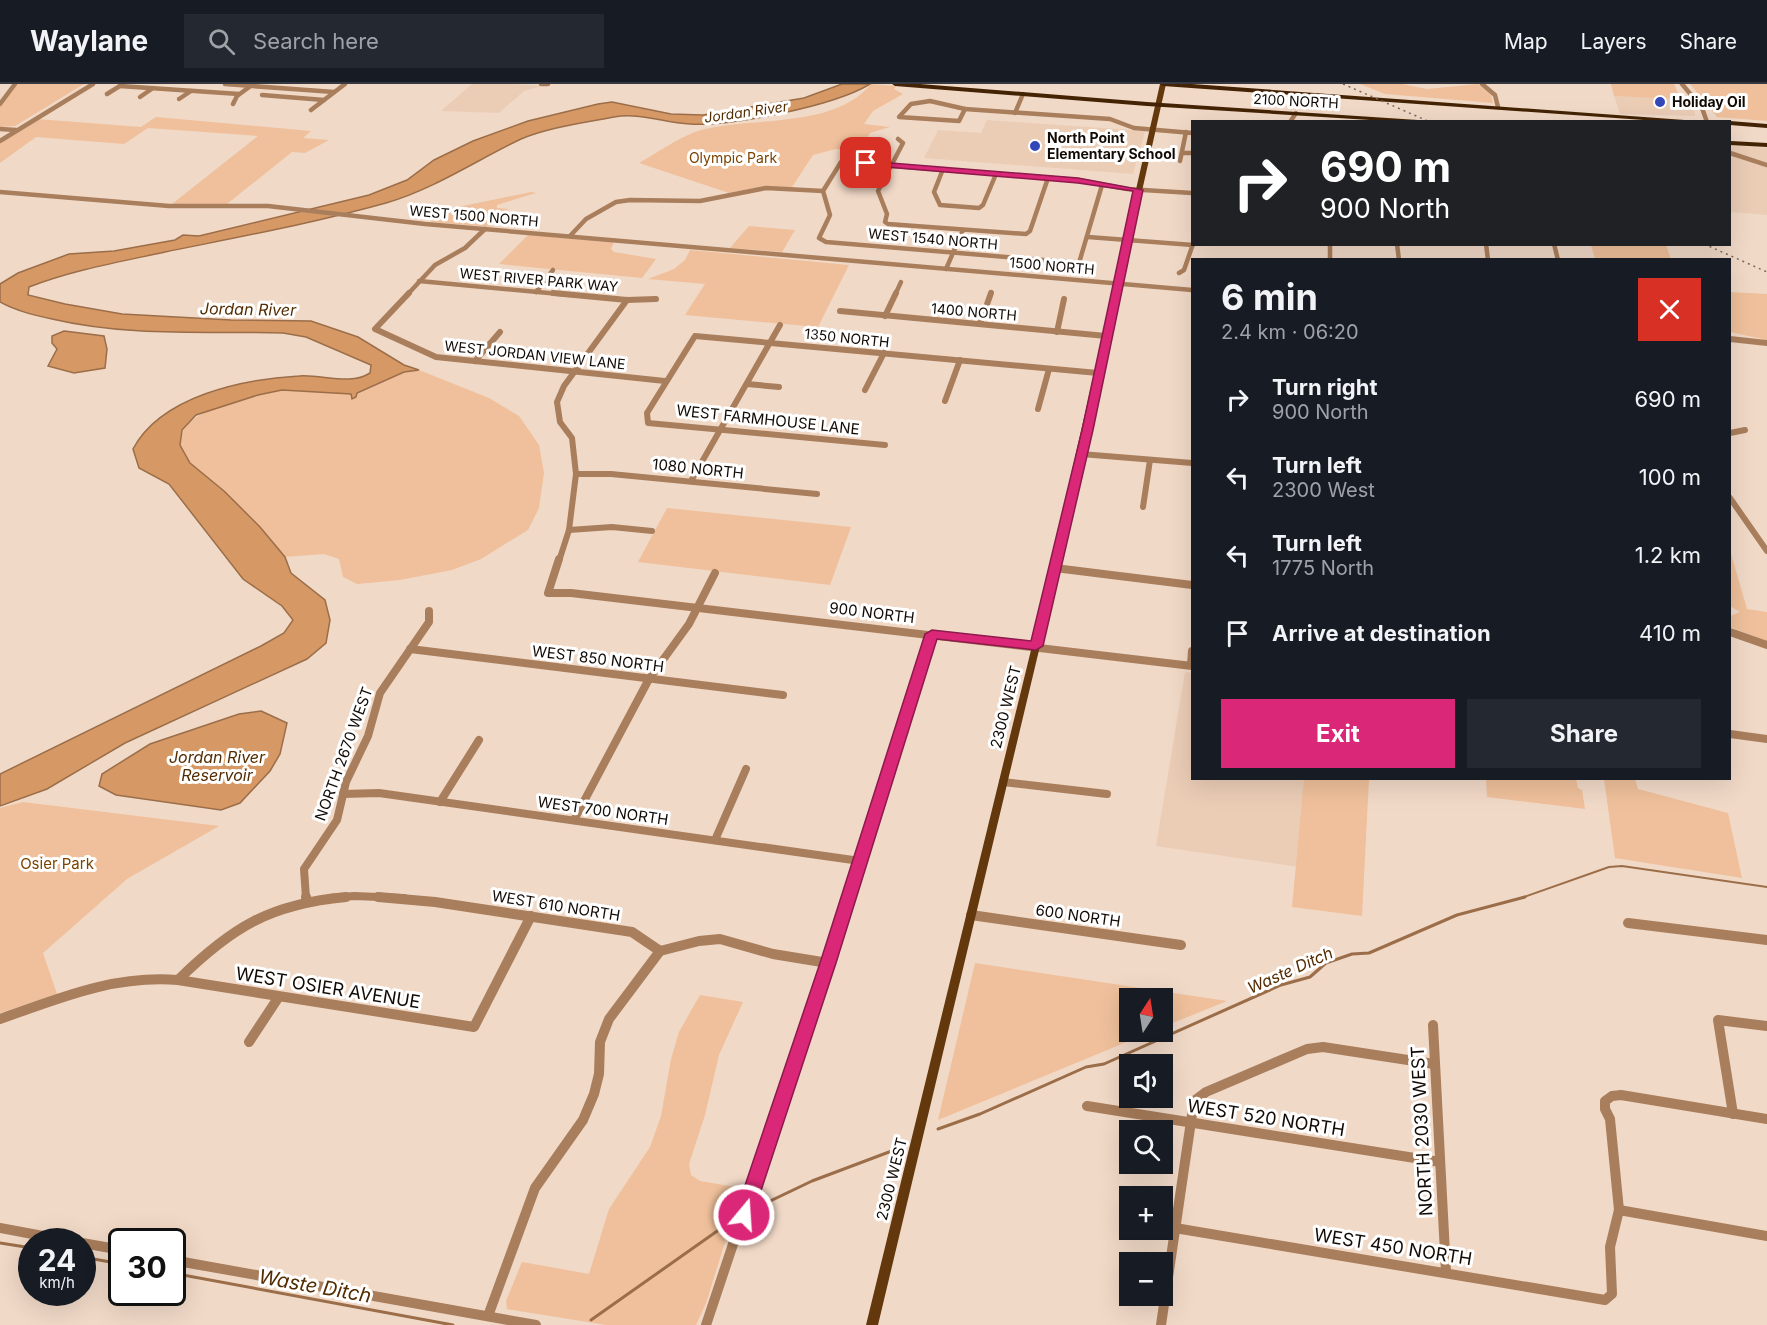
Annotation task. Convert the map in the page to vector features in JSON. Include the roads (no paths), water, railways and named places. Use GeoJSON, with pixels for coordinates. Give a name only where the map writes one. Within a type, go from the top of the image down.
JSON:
{"type":"FeatureCollection","features":[{"type":"Feature","properties":{"kind":"highway","name":"2100 NORTH"},"geometry":{"type":"LineString","coordinates":[[895,84],[1412,120]]}},
{"type":"Feature","properties":{"kind":"highway","name":"2100 NORTH"},"geometry":{"type":"LineString","coordinates":[[1163,84],[1693,120]]}},
{"type":"Feature","properties":{"kind":"highway"},"geometry":{"type":"LineString","coordinates":[[1731,123],[1767,126]]}},
{"type":"Feature","properties":{"kind":"highway"},"geometry":{"type":"LineString","coordinates":[[1731,143],[1767,146]]}},
{"type":"Feature","properties":{"kind":"main road","name":"2300 WEST"},"geometry":{"type":"LineString","coordinates":[[872,1325],[1055,568],[1163,84]]}},
{"type":"Feature","properties":{"kind":"street"},"geometry":{"type":"LineString","coordinates":[[0,104],[15,84]]}},
{"type":"Feature","properties":{"kind":"street"},"geometry":{"type":"LineString","coordinates":[[0,141],[93,84]]}},
{"type":"Feature","properties":{"kind":"street"},"geometry":{"type":"LineString","coordinates":[[225,84],[334,92]]}},
{"type":"Feature","properties":{"kind":"street"},"geometry":{"type":"LineString","coordinates":[[311,90],[320,84]]}},
{"type":"Feature","properties":{"kind":"street"},"geometry":{"type":"LineString","coordinates":[[311,110],[345,84]]}},
{"type":"Feature","properties":{"kind":"street"},"geometry":{"type":"LineString","coordinates":[[541,84],[548,84]]}},
{"type":"Feature","properties":{"kind":"street"},"geometry":{"type":"LineString","coordinates":[[1482,84],[1495,96],[1498,107]]}},
{"type":"Feature","properties":{"kind":"street"},"geometry":{"type":"LineString","coordinates":[[1683,84],[1702,108],[1708,120]]}},
{"type":"Feature","properties":{"kind":"street"},"geometry":{"type":"LineString","coordinates":[[107,94],[121,85],[239,94]]}},
{"type":"Feature","properties":{"kind":"street"},"geometry":{"type":"LineString","coordinates":[[233,104],[239,94],[252,85]]}},
{"type":"Feature","properties":{"kind":"street"},"geometry":{"type":"LineString","coordinates":[[269,87],[262,95],[324,100]]}},
{"type":"Feature","properties":{"kind":"street"},"geometry":{"type":"LineString","coordinates":[[140,97],[153,88]]}},
{"type":"Feature","properties":{"kind":"street"},"geometry":{"type":"LineString","coordinates":[[0,91],[10,91]]}},
{"type":"Feature","properties":{"kind":"street"},"geometry":{"type":"LineString","coordinates":[[179,99],[191,91]]}},
{"type":"Feature","properties":{"kind":"street"},"geometry":{"type":"LineString","coordinates":[[1015,113],[1023,94]]}},
{"type":"Feature","properties":{"kind":"street"},"geometry":{"type":"LineString","coordinates":[[965,109],[959,121],[899,117],[911,104],[930,101],[965,109],[1110,119],[1129,127],[1191,133]]}},
{"type":"Feature","properties":{"kind":"street"},"geometry":{"type":"LineString","coordinates":[[1292,120],[1296,113]]}},
{"type":"Feature","properties":{"kind":"street"},"geometry":{"type":"LineString","coordinates":[[1110,119],[1116,114]]}},
{"type":"Feature","properties":{"kind":"street"},"geometry":{"type":"LineString","coordinates":[[0,129],[17,130]]}},
{"type":"Feature","properties":{"kind":"street"},"geometry":{"type":"LineString","coordinates":[[1180,161],[1186,132]]}},
{"type":"Feature","properties":{"kind":"street"},"geometry":{"type":"LineString","coordinates":[[898,139],[903,143],[878,191],[887,214],[885,222],[888,224],[1026,234],[1030,231],[1048,178]]}},
{"type":"Feature","properties":{"kind":"street"},"geometry":{"type":"LineString","coordinates":[[1182,153],[1191,153]]}},
{"type":"Feature","properties":{"kind":"street"},"geometry":{"type":"LineString","coordinates":[[1731,153],[1767,165]]}},
{"type":"Feature","properties":{"kind":"street"},"geometry":{"type":"LineString","coordinates":[[570,236],[592,212],[624,201],[647,198],[699,201],[764,188],[823,191],[841,162],[1048,178],[1138,190],[1191,193]]}},
{"type":"Feature","properties":{"kind":"street"},"geometry":{"type":"LineString","coordinates":[[943,169],[934,192],[940,205],[979,208],[996,174]]}},
{"type":"Feature","properties":{"kind":"street"},"geometry":{"type":"LineString","coordinates":[[1102,184],[1088,237],[1191,245]]}},
{"type":"Feature","properties":{"kind":"street","name":"WEST 1540 NORTH"},"geometry":{"type":"LineString","coordinates":[[823,191],[831,215],[819,238],[820,241],[1079,263],[1088,237]]}},
{"type":"Feature","properties":{"kind":"street","name":"WEST 1500 NORTH"},"geometry":{"type":"LineString","coordinates":[[0,192],[169,206],[252,205],[485,229],[946,269]]}},
{"type":"Feature","properties":{"kind":"street"},"geometry":{"type":"LineString","coordinates":[[419,281],[441,261],[471,243],[485,229]]}},
{"type":"Feature","properties":{"kind":"street"},"geometry":{"type":"LineString","coordinates":[[946,269],[963,230]]}},
{"type":"Feature","properties":{"kind":"street"},"geometry":{"type":"LineString","coordinates":[[1179,273],[1184,270],[1193,246]]}},
{"type":"Feature","properties":{"kind":"street","name":"1500 NORTH"},"geometry":{"type":"LineString","coordinates":[[946,269],[1191,290]]}},
{"type":"Feature","properties":{"kind":"street"},"geometry":{"type":"LineString","coordinates":[[536,292],[553,270]]}},
{"type":"Feature","properties":{"kind":"street","name":"WEST RIVER PARK WAY"},"geometry":{"type":"LineString","coordinates":[[419,281],[627,300],[656,299]]}},
{"type":"Feature","properties":{"kind":"street","name":"WEST JORDAN VIEW LANE"},"geometry":{"type":"LineString","coordinates":[[419,281],[374,327],[429,355],[664,381]]}},
{"type":"Feature","properties":{"kind":"street"},"geometry":{"type":"LineString","coordinates":[[885,316],[901,282]]}},
{"type":"Feature","properties":{"kind":"street"},"geometry":{"type":"LineString","coordinates":[[980,324],[991,292]]}},
{"type":"Feature","properties":{"kind":"street"},"geometry":{"type":"LineString","coordinates":[[1057,332],[1064,299]]}},
{"type":"Feature","properties":{"kind":"street"},"geometry":{"type":"LineString","coordinates":[[627,300],[560,394],[557,408],[560,422],[572,438],[576,474],[569,530],[612,527],[652,531]]}},
{"type":"Feature","properties":{"kind":"street","name":"1400 NORTH"},"geometry":{"type":"LineString","coordinates":[[840,311],[1106,336]]}},
{"type":"Feature","properties":{"kind":"street"},"geometry":{"type":"LineString","coordinates":[[691,481],[780,325]]}},
{"type":"Feature","properties":{"kind":"street"},"geometry":{"type":"LineString","coordinates":[[475,361],[500,332]]}},
{"type":"Feature","properties":{"kind":"street","name":"1350 NORTH"},"geometry":{"type":"LineString","coordinates":[[648,423],[650,405],[695,336],[1098,373]]}},
{"type":"Feature","properties":{"kind":"street"},"geometry":{"type":"LineString","coordinates":[[1731,339],[1767,343]]}},
{"type":"Feature","properties":{"kind":"street"},"geometry":{"type":"LineString","coordinates":[[865,390],[884,353]]}},
{"type":"Feature","properties":{"kind":"street"},"geometry":{"type":"LineString","coordinates":[[945,401],[960,360]]}},
{"type":"Feature","properties":{"kind":"street"},"geometry":{"type":"LineString","coordinates":[[1038,410],[1049,369]]}},
{"type":"Feature","properties":{"kind":"street"},"geometry":{"type":"LineString","coordinates":[[747,384],[779,387]]}},
{"type":"Feature","properties":{"kind":"street","name":"WEST FARMHOUSE LANE"},"geometry":{"type":"LineString","coordinates":[[648,423],[885,445]]}},
{"type":"Feature","properties":{"kind":"street"},"geometry":{"type":"LineString","coordinates":[[1731,433],[1745,430]]}},
{"type":"Feature","properties":{"kind":"street"},"geometry":{"type":"LineString","coordinates":[[1081,454],[1191,463]]}},
{"type":"Feature","properties":{"kind":"street"},"geometry":{"type":"LineString","coordinates":[[1143,507],[1150,460]]}},
{"type":"Feature","properties":{"kind":"street","name":"1080 NORTH"},"geometry":{"type":"LineString","coordinates":[[576,474],[611,474],[817,494]]}},
{"type":"Feature","properties":{"kind":"street"},"geometry":{"type":"LineString","coordinates":[[1731,499],[1767,551]]}},
{"type":"Feature","properties":{"kind":"street","name":"900 NORTH"},"geometry":{"type":"LineString","coordinates":[[569,530],[548,593],[697,607],[1191,666]]}},
{"type":"Feature","properties":{"kind":"street"},"geometry":{"type":"LineString","coordinates":[[1055,568],[1191,585]]}},
{"type":"Feature","properties":{"kind":"street"},"geometry":{"type":"LineString","coordinates":[[574,820],[648,679],[689,624],[715,573]]}},
{"type":"Feature","properties":{"kind":"street","name":"NORTH 2670 WEST"},"geometry":{"type":"LineString","coordinates":[[307,901],[304,892],[304,869],[332,830],[343,794],[368,736],[380,693],[429,622],[429,611]]}},
{"type":"Feature","properties":{"kind":"street"},"geometry":{"type":"LineString","coordinates":[[1731,632],[1767,645]]}},
{"type":"Feature","properties":{"kind":"street"},"geometry":{"type":"LineString","coordinates":[[706,1325],[828,963],[932,634]]}},
{"type":"Feature","properties":{"kind":"street","name":"WEST 850 NORTH"},"geometry":{"type":"LineString","coordinates":[[410,650],[783,695]]}},
{"type":"Feature","properties":{"kind":"street"},"geometry":{"type":"LineString","coordinates":[[1731,734],[1767,739]]}},
{"type":"Feature","properties":{"kind":"street"},"geometry":{"type":"LineString","coordinates":[[440,802],[479,740]]}},
{"type":"Feature","properties":{"kind":"street"},"geometry":{"type":"LineString","coordinates":[[715,840],[746,769]]}},
{"type":"Feature","properties":{"kind":"street"},"geometry":{"type":"LineString","coordinates":[[1003,782],[1107,795]]}},
{"type":"Feature","properties":{"kind":"street","name":"WEST 700 NORTH"},"geometry":{"type":"LineString","coordinates":[[343,794],[379,793],[860,861]]}},
{"type":"Feature","properties":{"kind":"street","name":"WEST 610 NORTH"},"geometry":{"type":"LineString","coordinates":[[307,901],[355,894],[399,896],[632,932],[660,951]]}},
{"type":"Feature","properties":{"kind":"street"},"geometry":{"type":"LineString","coordinates":[[178,980],[199,957],[238,928],[277,910],[307,901]]}},
{"type":"Feature","properties":{"kind":"street","name":"600 NORTH"},"geometry":{"type":"LineString","coordinates":[[971,915],[1181,945]]}},
{"type":"Feature","properties":{"kind":"street","name":"WEST OSIER AVENUE"},"geometry":{"type":"LineString","coordinates":[[0,1019],[104,984],[133,979],[178,980],[278,998],[474,1027],[531,916]]}},
{"type":"Feature","properties":{"kind":"street"},"geometry":{"type":"LineString","coordinates":[[1628,924],[1767,940]]}},
{"type":"Feature","properties":{"kind":"street"},"geometry":{"type":"LineString","coordinates":[[488,1316],[535,1188],[583,1120],[594,1094],[599,1074],[600,1042],[609,1019],[626,993],[660,951],[699,940],[720,939],[773,954],[828,963]]}},
{"type":"Feature","properties":{"kind":"street"},"geometry":{"type":"LineString","coordinates":[[249,1042],[278,998]]}},
{"type":"Feature","properties":{"kind":"street"},"geometry":{"type":"LineString","coordinates":[[1733,1114],[1718,1020],[1767,1026]]}},
{"type":"Feature","properties":{"kind":"street","name":"NORTH 2030 WEST"},"geometry":{"type":"LineString","coordinates":[[1433,1024],[1446,1272]]}},
{"type":"Feature","properties":{"kind":"street"},"geometry":{"type":"LineString","coordinates":[[1161,1325],[1194,1101],[1206,1092],[1307,1049],[1323,1047],[1434,1064]]}},
{"type":"Feature","properties":{"kind":"street"},"geometry":{"type":"LineString","coordinates":[[1767,1119],[1621,1095],[1612,1096],[1605,1101],[1605,1108],[1610,1119],[1619,1210],[1767,1236]]}},
{"type":"Feature","properties":{"kind":"street","name":"WEST 520 NORTH"},"geometry":{"type":"LineString","coordinates":[[1087,1106],[1440,1162]]}},
{"type":"Feature","properties":{"kind":"street","name":"WEST 450 NORTH"},"geometry":{"type":"LineString","coordinates":[[1174,1228],[1605,1300],[1612,1294],[1610,1247],[1619,1210]]}},
{"type":"Feature","properties":{"kind":"street"},"geometry":{"type":"LineString","coordinates":[[0,1228],[18,1231]]}},
{"type":"Feature","properties":{"kind":"street"},"geometry":{"type":"LineString","coordinates":[[186,1262],[536,1325]]}},
{"type":"Feature","properties":{"kind":"water","name":"Jordan River"},"geometry":{"type":"Polygon","coordinates":[[[842,84],[870,84],[833,100],[808,107],[731,122],[690,124],[623,116],[555,128],[521,139],[438,182],[386,203],[304,223],[96,267],[29,287],[28,295],[122,314],[231,320],[311,321],[358,337],[404,365],[419,370],[404,372],[357,393],[352,399],[351,394],[282,390],[258,395],[196,415],[182,430],[180,445],[190,463],[224,491],[260,527],[285,557],[291,573],[325,600],[330,620],[326,643],[307,659],[125,743],[47,789],[0,806],[0,774],[261,646],[284,633],[293,620],[282,606],[243,579],[169,484],[139,468],[133,449],[146,431],[183,403],[229,386],[299,376],[354,379],[370,373],[371,365],[306,337],[283,333],[138,331],[81,325],[52,319],[0,302],[0,284],[18,273],[69,254],[114,251],[175,240],[183,235],[199,236],[369,195],[407,180],[434,160],[473,141],[528,121],[598,104],[612,102],[671,114],[703,115],[804,98],[842,84]]]}},
{"type":"Feature","properties":{"kind":"water"},"geometry":{"type":"Polygon","coordinates":[[[64,331],[104,336],[107,349],[105,368],[74,373],[48,366],[57,349],[52,343],[52,336],[64,331]]]}},
{"type":"Feature","properties":{"kind":"water","name":"Jordan River Reservoir"},"geometry":{"type":"Polygon","coordinates":[[[261,711],[287,723],[280,754],[270,771],[240,803],[221,810],[116,795],[99,786],[102,774],[150,744],[239,714],[261,711]]]}},
{"type":"Feature","properties":{"kind":"waterway","name":"Waste Ditch"},"geometry":{"type":"LineString","coordinates":[[1521,898],[1609,867],[1622,866],[1767,887]]}},
{"type":"Feature","properties":{"kind":"waterway","name":"Waste Ditch"},"geometry":{"type":"LineString","coordinates":[[938,1129],[980,1114],[1086,1067],[1104,1064],[1281,985],[1310,977],[1326,963],[1352,954],[1369,953],[1457,915],[1525,897]]}},
{"type":"Feature","properties":{"kind":"waterway","name":"Waste Ditch"},"geometry":{"type":"LineString","coordinates":[[762,1205],[812,1181],[897,1149]]}},
{"type":"Feature","properties":{"kind":"waterway","name":"Waste Ditch"},"geometry":{"type":"LineString","coordinates":[[591,1320],[730,1222]]}},
{"type":"Feature","properties":{"kind":"waterway","name":"Waste Ditch"},"geometry":{"type":"LineString","coordinates":[[0,1243],[18,1246]]}},
{"type":"Feature","properties":{"kind":"waterway","name":"Waste Ditch"},"geometry":{"type":"LineString","coordinates":[[96,1259],[108,1262]]}},
{"type":"Feature","properties":{"kind":"waterway","name":"Waste Ditch"},"geometry":{"type":"LineString","coordinates":[[186,1276],[453,1325]]}},
{"type":"Feature","properties":{"kind":"railway"},"geometry":{"type":"LineString","coordinates":[[1343,84],[1425,120]]}},
{"type":"Feature","properties":{"kind":"railway"},"geometry":{"type":"LineString","coordinates":[[1708,246],[1767,272]]}},
{"type":"Feature","properties":{"kind":"place","name":"Holiday Oil"},"geometry":{"type":"Point","coordinates":[1660,102]}},
{"type":"Feature","properties":{"kind":"place","name":"North Point Elementary School"},"geometry":{"type":"Point","coordinates":[1035,146]}},
{"type":"Feature","properties":{"kind":"park label","name":"Olympic Park"},"geometry":{"type":"Point","coordinates":[733,158]}},
{"type":"Feature","properties":{"kind":"park label","name":"Osier Park"},"geometry":{"type":"Point","coordinates":[57,864]}}]}
